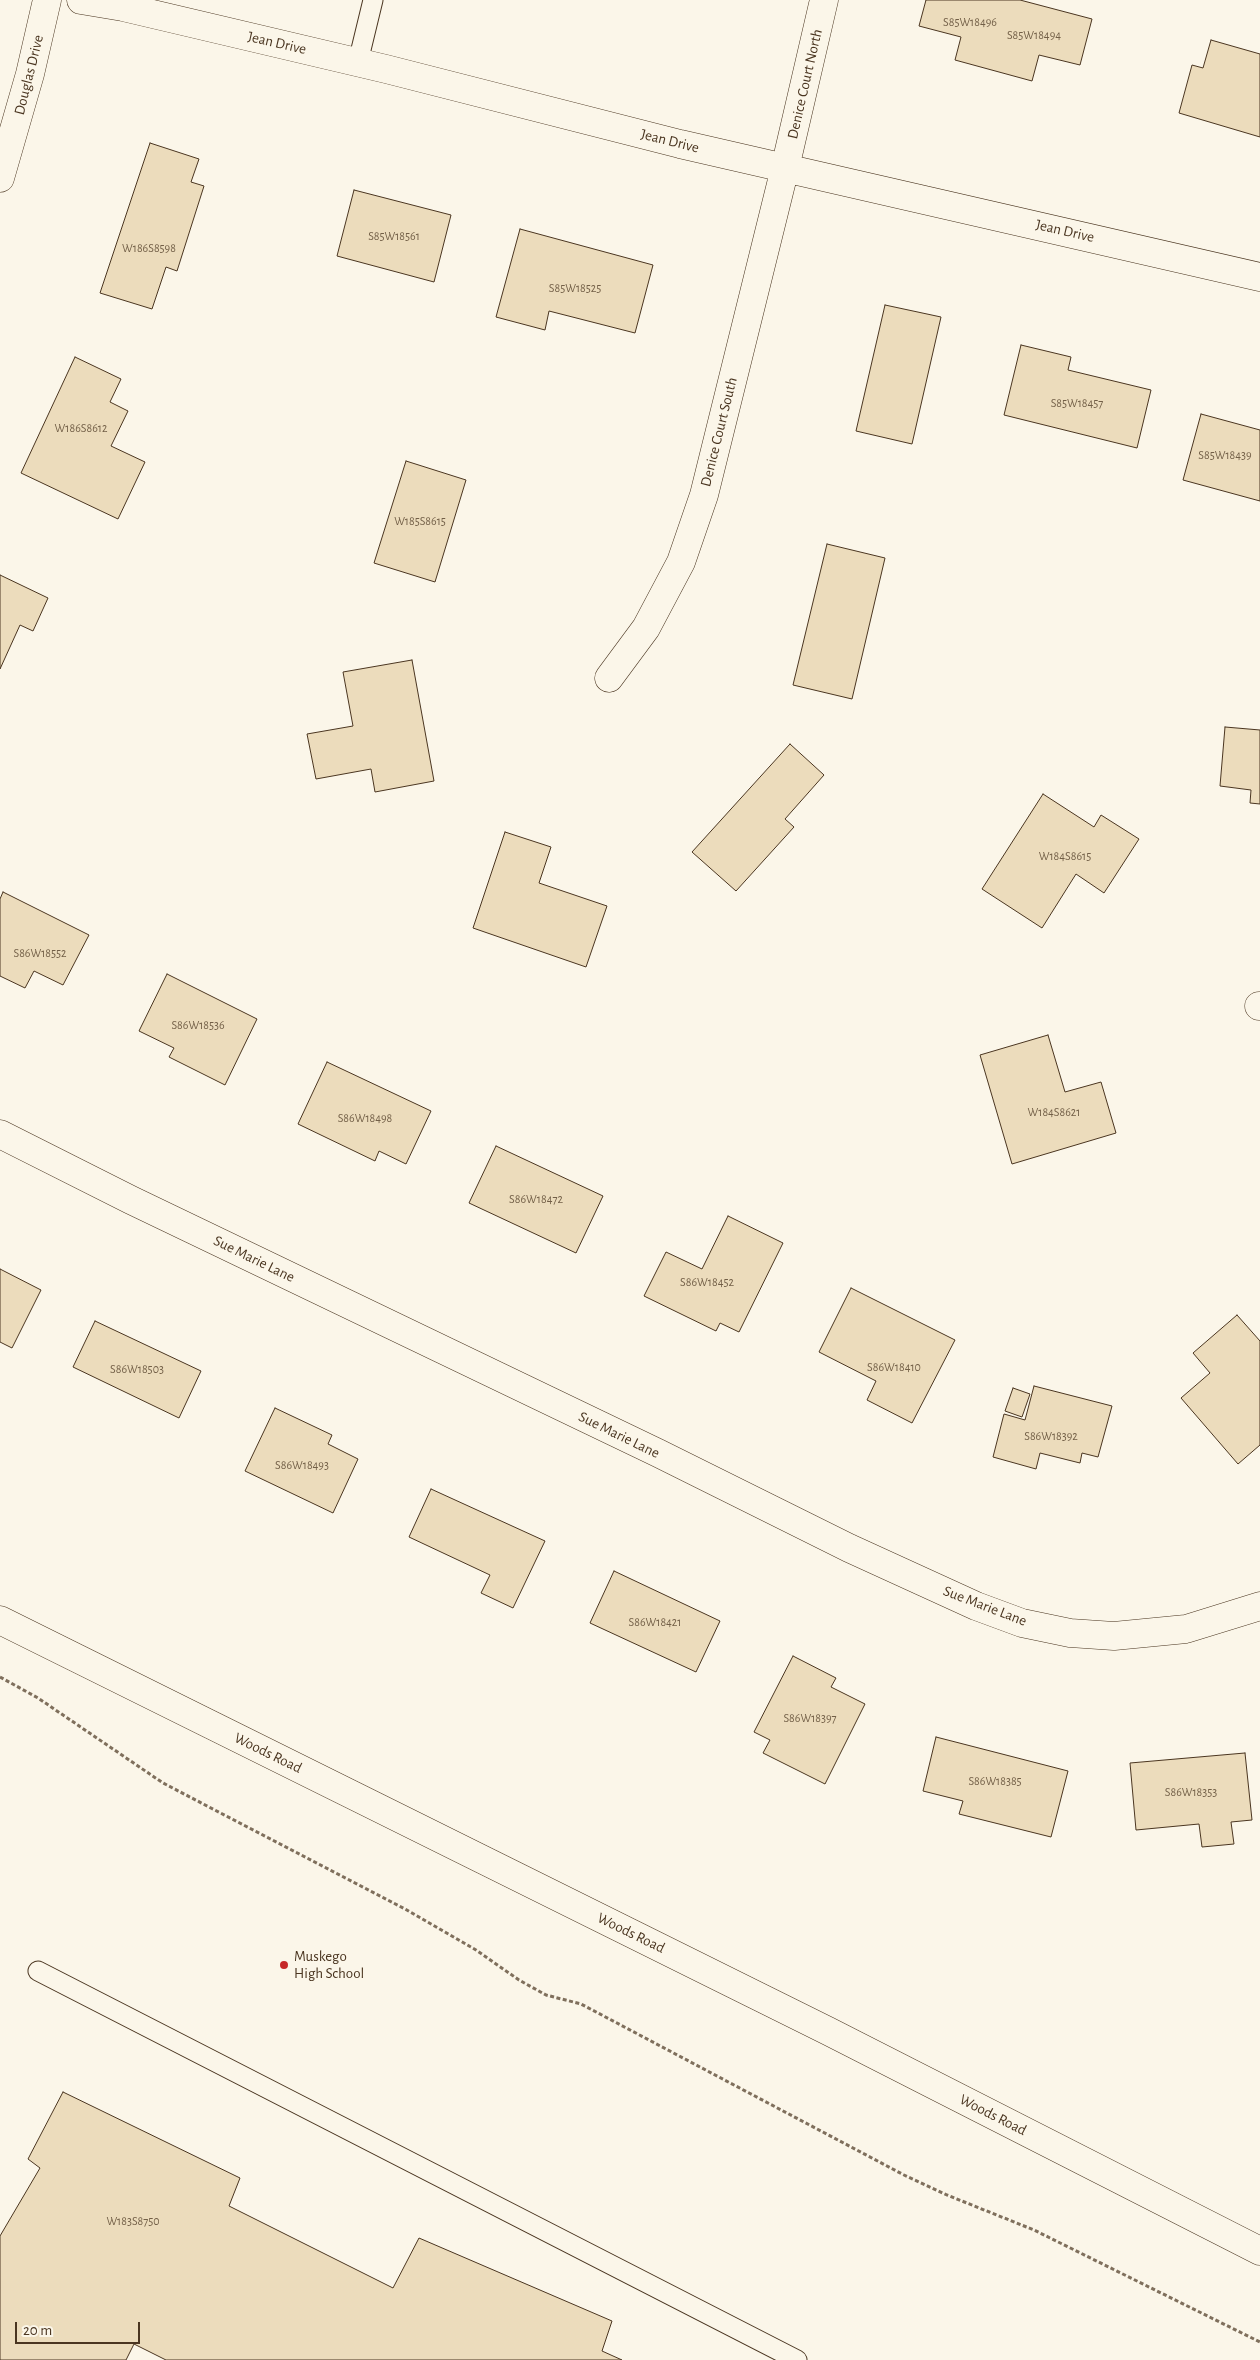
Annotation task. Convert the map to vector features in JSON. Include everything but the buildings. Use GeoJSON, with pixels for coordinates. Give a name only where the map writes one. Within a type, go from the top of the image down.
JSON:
{"type":"FeatureCollection","features":[{"type":"Feature","properties":{"kind":"street","name":"Douglas Drive"},"geometry":{"type":"LineString","coordinates":[[0,178],[30,74],[47,0]]}},
{"type":"Feature","properties":{"kind":"street","name":"Jean Drive"},"geometry":{"type":"LineString","coordinates":[[81,0],[123,6],[358,62],[680,144],[1260,277]]}},
{"type":"Feature","properties":{"kind":"street","name":"Denice Court North"},"geometry":{"type":"LineString","coordinates":[[785,168],[824,0]]}},
{"type":"Feature","properties":{"kind":"street","name":"Denice Court South"},"geometry":{"type":"LineString","coordinates":[[609,678],[646,628],[681,562],[704,495],[785,168]]}},
{"type":"Feature","properties":{"kind":"street","name":"Sue Marie Lane"},"geometry":{"type":"LineString","coordinates":[[0,1134],[131,1200],[649,1449],[849,1548],[976,1606],[1022,1623],[1070,1633],[1114,1636],[1186,1629],[1260,1606]]}},
{"type":"Feature","properties":{"kind":"street","name":"Woods Road"},"geometry":{"type":"LineString","coordinates":[[0,1620],[837,2035],[1260,2251]]}},
{"type":"Feature","properties":{"kind":"lane"},"geometry":{"type":"LineString","coordinates":[[358,62],[373,0]]}},
{"type":"Feature","properties":{"kind":"lane"},"geometry":{"type":"LineString","coordinates":[[38,1971],[797,2360]]}},
{"type":"Feature","properties":{"kind":"path"},"geometry":{"type":"LineString","coordinates":[[0,1677],[38,1698],[163,1783],[405,1909],[476,1950],[518,1980],[546,1995],[581,2004],[904,2175],[947,2195],[1034,2230],[1260,2342]]}},
{"type":"Feature","properties":{"kind":"place","name":"Muskego High School"},"geometry":{"type":"Point","coordinates":[284,1965]}}]}
